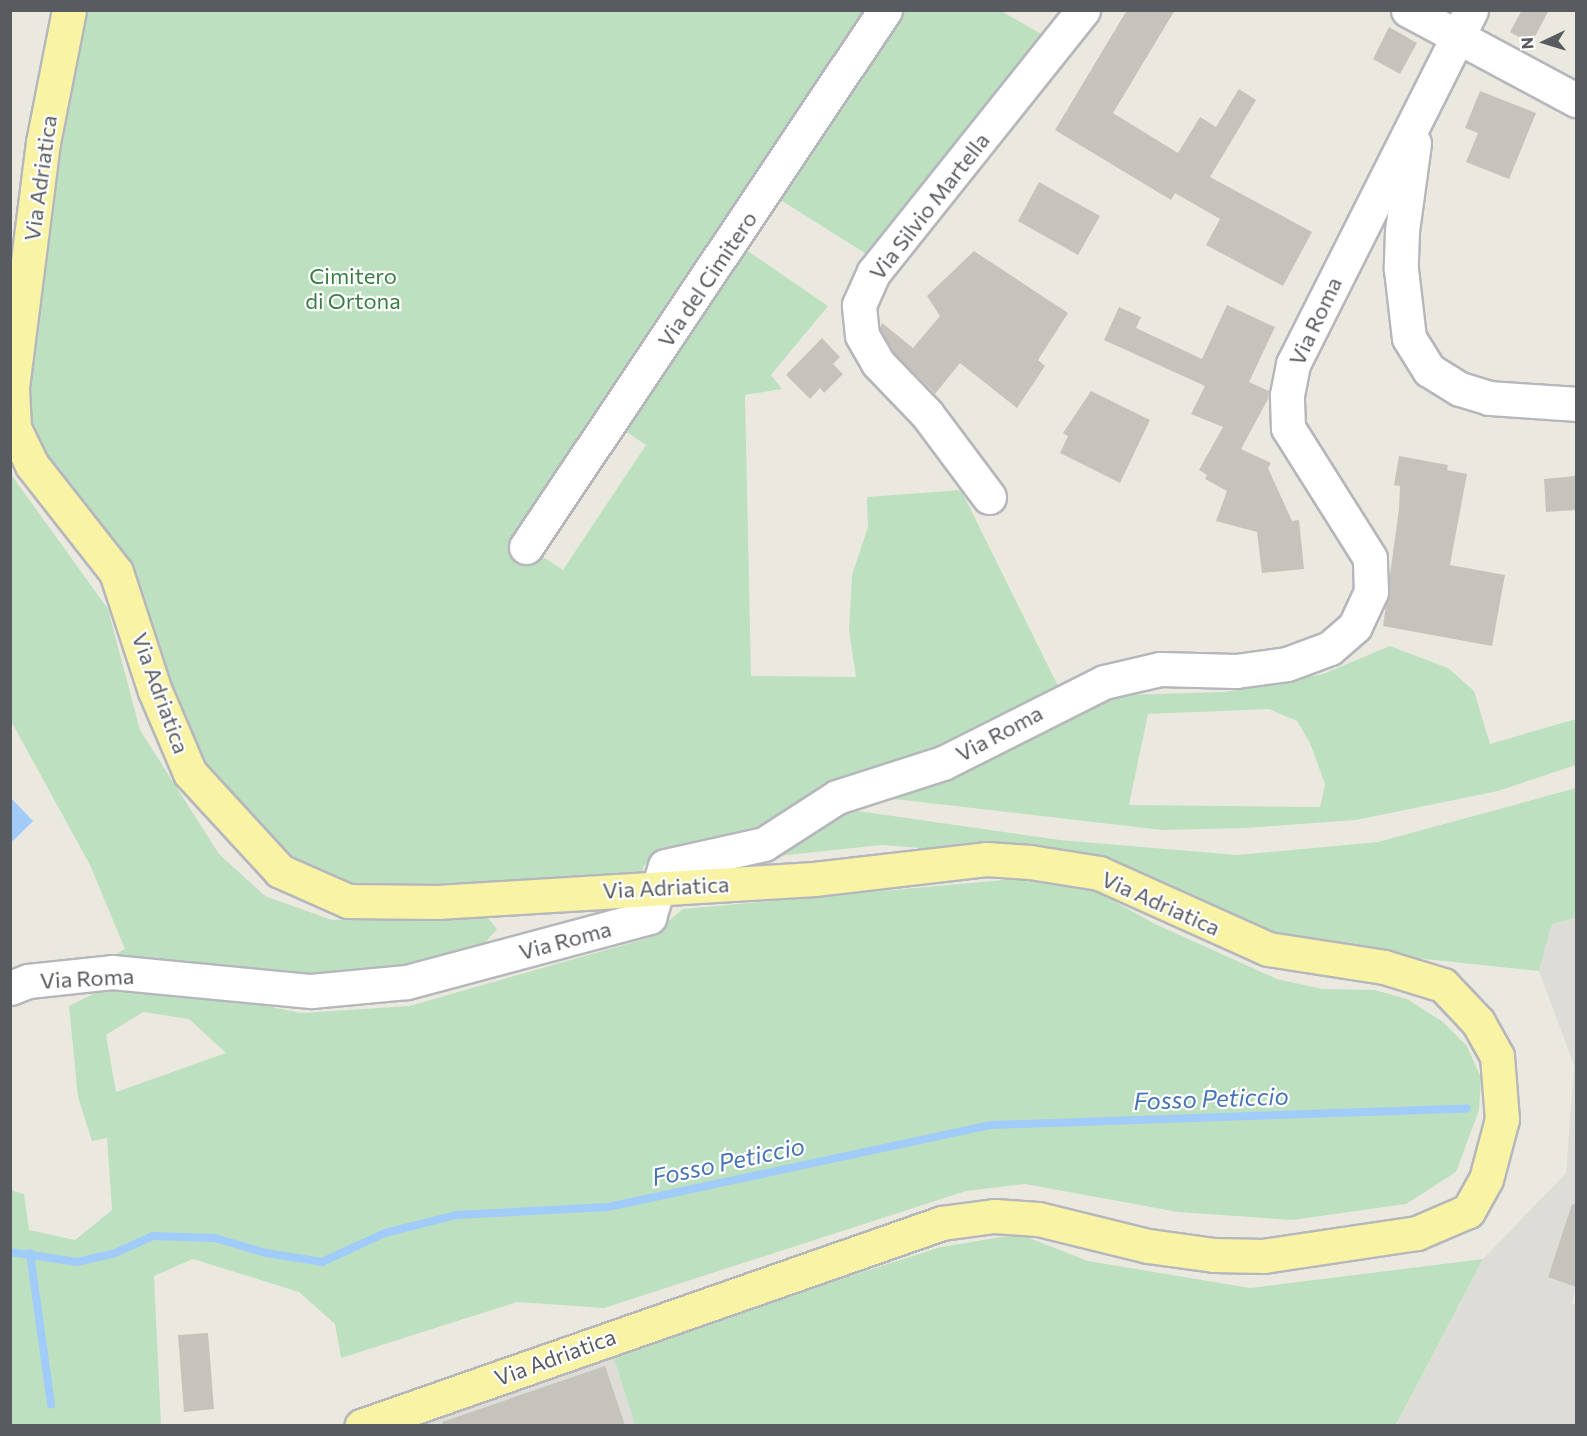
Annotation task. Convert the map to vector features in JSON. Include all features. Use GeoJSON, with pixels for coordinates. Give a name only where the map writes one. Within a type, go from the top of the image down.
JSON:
{"type":"FeatureCollection","features":[{"type":"Feature","properties":{"kind":"main road","name":"Via Adriatica"},"geometry":{"type":"LineString","coordinates":[[69,10],[43,142],[12,388],[14,429],[32,465],[116,572],[139,630],[155,691],[190,773],[280,872],[348,901],[437,902],[814,879],[986,859],[1030,862],[1099,873],[1268,949],[1384,967],[1443,985],[1478,1022],[1497,1056],[1502,1119],[1486,1179],[1468,1210],[1417,1233],[1264,1256],[1214,1255],[1148,1246],[1038,1219],[994,1216],[942,1223],[361,1425]]}},
{"type":"Feature","properties":{"kind":"street","name":"Via del Cimitero"},"geometry":{"type":"LineString","coordinates":[[526,547],[885,10]]}},
{"type":"Feature","properties":{"kind":"street","name":"Via Silvio Martella"},"geometry":{"type":"LineString","coordinates":[[989,497],[927,414],[878,363],[862,334],[859,305],[874,272],[1083,10]]}},
{"type":"Feature","properties":{"kind":"street"},"geometry":{"type":"LineString","coordinates":[[1408,10],[1465,23],[1576,100]]}},
{"type":"Feature","properties":{"kind":"street","name":"Via Roma"},"geometry":{"type":"LineString","coordinates":[[10,988],[28,981],[112,972],[311,991],[364,989],[649,917],[655,887],[665,866],[764,844],[837,797],[943,763],[1081,691],[1160,669],[1236,671],[1287,664],[1330,648],[1356,626],[1371,592],[1370,558],[1288,428],[1287,395],[1293,364],[1465,23]]}},
{"type":"Feature","properties":{"kind":"street"},"geometry":{"type":"LineString","coordinates":[[1418,120],[1402,231],[1401,280],[1409,338],[1429,370],[1460,389],[1489,398],[1576,404]]}},
{"type":"Feature","properties":{"kind":"shaded area"},"geometry":{"type":"Polygon","coordinates":[[[1576,918],[1576,1243],[1561,1238],[1548,1277],[1576,1287],[1572,1303],[1576,1305],[1576,1425],[1396,1426],[1483,1259],[1566,1173],[1574,1065],[1539,971],[1552,924],[1576,918]]]}},
{"type":"Feature","properties":{"kind":"shaded area"},"geometry":{"type":"Polygon","coordinates":[[[612,1352],[635,1425],[398,1426],[612,1352]]]}},
{"type":"Feature","properties":{"kind":"green space","name":"Cimitero di Ortona"},"geometry":{"type":"Polygon","coordinates":[[[88,11],[877,11],[515,539],[563,570],[646,445],[619,427],[739,245],[828,306],[771,375],[782,389],[745,395],[751,676],[856,677],[849,630],[852,575],[868,527],[867,497],[961,490],[1058,686],[952,745],[756,840],[644,865],[640,880],[352,895],[285,866],[198,773],[164,693],[40,463],[20,388],[62,114],[79,25],[88,11]]]}},
{"type":"Feature","properties":{"kind":"green space"},"geometry":{"type":"Polygon","coordinates":[[[896,11],[1001,11],[1050,39],[868,255],[771,194],[896,11]]]}},
{"type":"Feature","properties":{"kind":"green space"},"geometry":{"type":"Polygon","coordinates":[[[10,473],[108,609],[140,730],[219,854],[265,896],[332,920],[487,917],[497,929],[477,952],[351,979],[99,963],[125,949],[90,865],[11,721],[10,473]]]}},
{"type":"Feature","properties":{"kind":"green space"},"geometry":{"type":"Polygon","coordinates":[[[1390,646],[1448,668],[1474,691],[1490,744],[1576,719],[1576,765],[1498,791],[1356,820],[1246,828],[1162,830],[868,796],[1124,695],[1225,692],[1323,674],[1390,646]],[[1269,709],[1148,714],[1129,805],[1320,807],[1325,784],[1310,743],[1297,721],[1269,709]]]}},
{"type":"Feature","properties":{"kind":"green space"},"geometry":{"type":"Polygon","coordinates":[[[1576,788],[1576,918],[1552,924],[1539,971],[1293,945],[1014,855],[881,845],[769,857],[837,808],[1060,840],[1237,855],[1378,842],[1576,788]]]}},
{"type":"Feature","properties":{"kind":"green space"},"geometry":{"type":"Polygon","coordinates":[[[1026,878],[1087,886],[1155,924],[1277,979],[1322,989],[1375,990],[1407,999],[1443,1022],[1467,1046],[1481,1078],[1479,1110],[1456,1172],[1406,1204],[1292,1220],[1178,1212],[1025,1184],[966,1191],[604,1308],[517,1302],[341,1358],[335,1324],[299,1292],[193,1259],[154,1276],[161,1425],[11,1425],[10,1190],[24,1194],[29,1230],[75,1240],[112,1210],[107,1138],[92,1141],[78,1097],[69,1006],[101,990],[222,997],[301,1013],[409,1006],[648,938],[683,909],[1026,878]],[[143,1012],[106,1035],[116,1092],[226,1053],[189,1019],[143,1012]]]}},
{"type":"Feature","properties":{"kind":"green space"},"geometry":{"type":"Polygon","coordinates":[[[1019,1234],[1088,1261],[1250,1288],[1483,1259],[1396,1425],[635,1425],[612,1352],[941,1247],[1019,1234]]]}},
{"type":"Feature","properties":{"kind":"water"},"geometry":{"type":"Polygon","coordinates":[[[10,797],[33,821],[13,841],[11,838],[10,797]]]}},
{"type":"Feature","properties":{"kind":"building"},"geometry":{"type":"Polygon","coordinates":[[[1127,10],[1175,10],[1113,113],[1178,153],[1200,117],[1216,127],[1239,89],[1256,100],[1210,177],[1312,232],[1283,286],[1206,245],[1220,219],[1175,193],[1171,200],[1055,130],[1127,10]]]}},
{"type":"Feature","properties":{"kind":"building"},"geometry":{"type":"Polygon","coordinates":[[[1522,10],[1549,10],[1531,44],[1510,32],[1522,10]]]}},
{"type":"Feature","properties":{"kind":"building"},"geometry":{"type":"Polygon","coordinates":[[[1389,27],[1417,43],[1400,74],[1373,59],[1389,27]]]}},
{"type":"Feature","properties":{"kind":"building"},"geometry":{"type":"Polygon","coordinates":[[[1480,91],[1536,113],[1509,179],[1466,162],[1478,133],[1465,128],[1480,91]]]}},
{"type":"Feature","properties":{"kind":"building"},"geometry":{"type":"Polygon","coordinates":[[[1039,182],[1100,216],[1078,255],[1018,221],[1039,182]]]}},
{"type":"Feature","properties":{"kind":"building"},"geometry":{"type":"Polygon","coordinates":[[[974,251],[1068,313],[1038,360],[1045,366],[1017,408],[960,363],[935,394],[893,352],[880,329],[882,323],[913,348],[940,316],[927,296],[974,251]]]}},
{"type":"Feature","properties":{"kind":"building"},"geometry":{"type":"Polygon","coordinates":[[[1227,305],[1275,327],[1249,382],[1269,391],[1268,399],[1241,449],[1271,463],[1268,468],[1292,521],[1299,520],[1304,569],[1262,573],[1257,532],[1216,521],[1227,491],[1205,479],[1207,475],[1199,470],[1223,427],[1191,414],[1205,386],[1104,340],[1119,307],[1141,317],[1136,328],[1202,359],[1227,305]]]}},
{"type":"Feature","properties":{"kind":"building"},"geometry":{"type":"Polygon","coordinates":[[[822,338],[840,357],[833,364],[843,374],[824,393],[820,388],[810,399],[786,375],[822,338]]]}},
{"type":"Feature","properties":{"kind":"building"},"geometry":{"type":"Polygon","coordinates":[[[1091,391],[1150,420],[1120,483],[1060,453],[1068,436],[1063,433],[1091,391]]]}},
{"type":"Feature","properties":{"kind":"building"},"geometry":{"type":"Polygon","coordinates":[[[1399,456],[1448,465],[1447,470],[1467,474],[1450,565],[1505,575],[1492,646],[1383,626],[1399,509],[1400,486],[1394,485],[1399,456]]]}},
{"type":"Feature","properties":{"kind":"building"},"geometry":{"type":"Polygon","coordinates":[[[1576,476],[1576,510],[1546,512],[1544,479],[1576,476]]]}},
{"type":"Feature","properties":{"kind":"building"},"geometry":{"type":"Polygon","coordinates":[[[1572,1204],[1576,1205],[1576,1287],[1548,1277],[1572,1204]]]}},
{"type":"Feature","properties":{"kind":"building"},"geometry":{"type":"Polygon","coordinates":[[[208,1333],[214,1409],[184,1412],[178,1335],[208,1333]]]}},
{"type":"Feature","properties":{"kind":"building"},"geometry":{"type":"Polygon","coordinates":[[[605,1366],[625,1425],[443,1425],[442,1422],[605,1366]]]}},
{"type":"Feature","properties":{"kind":"waterway","name":"Fosso Peticcio"},"geometry":{"type":"LineString","coordinates":[[10,1252],[77,1262],[115,1253],[153,1236],[215,1238],[266,1253],[322,1262],[385,1233],[456,1215],[608,1207],[992,1125],[1467,1108]]}},
{"type":"Feature","properties":{"kind":"waterway"},"geometry":{"type":"LineString","coordinates":[[30,1253],[51,1405]]}}]}
